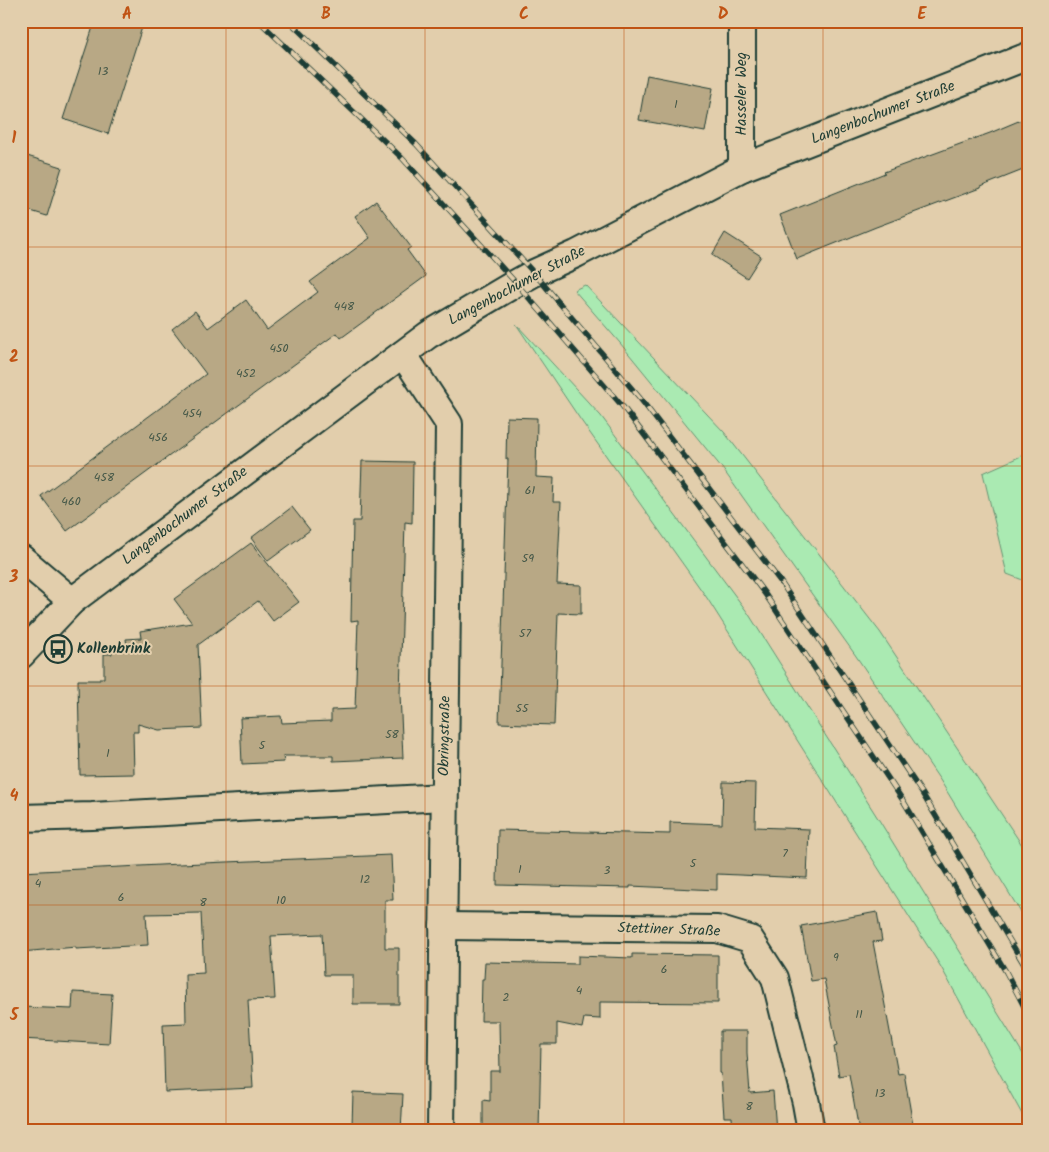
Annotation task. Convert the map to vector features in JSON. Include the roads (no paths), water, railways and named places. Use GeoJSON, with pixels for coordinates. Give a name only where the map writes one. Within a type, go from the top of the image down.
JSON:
{"type":"FeatureCollection","features":[{"type":"Feature","properties":{"kind":"street","name":"Hasseler Weg"},"geometry":{"type":"LineString","coordinates":[[742,21],[742,168]]}},
{"type":"Feature","properties":{"kind":"street","name":"Langenbochumer Straße"},"geometry":{"type":"LineString","coordinates":[[21,655],[72,601],[428,335],[516,283],[742,168],[1028,56]]}},
{"type":"Feature","properties":{"kind":"street","name":"Obringstraße"},"geometry":{"type":"LineString","coordinates":[[403,354],[449,424],[441,1131]]}},
{"type":"Feature","properties":{"kind":"street"},"geometry":{"type":"LineString","coordinates":[[21,558],[72,601]]}},
{"type":"Feature","properties":{"kind":"street"},"geometry":{"type":"LineString","coordinates":[[21,818],[92,816],[444,797]]}},
{"type":"Feature","properties":{"kind":"street","name":"Stettiner Straße"},"geometry":{"type":"LineString","coordinates":[[443,926],[717,929],[750,939],[775,978],[806,1103],[811,1131]]}},
{"type":"Feature","properties":{"kind":"railway"},"geometry":{"type":"LineString","coordinates":[[259,21],[402,158],[516,283],[623,407],[765,594],[904,802],[1006,972],[1028,1014]]}},
{"type":"Feature","properties":{"kind":"railway"},"geometry":{"type":"LineString","coordinates":[[289,21],[416,144],[534,273],[639,397],[780,581],[922,793],[1028,971]]}},
{"type":"Feature","properties":{"kind":"place","name":"Kollenbrink"},"geometry":{"type":"Point","coordinates":[58,649]}}]}
